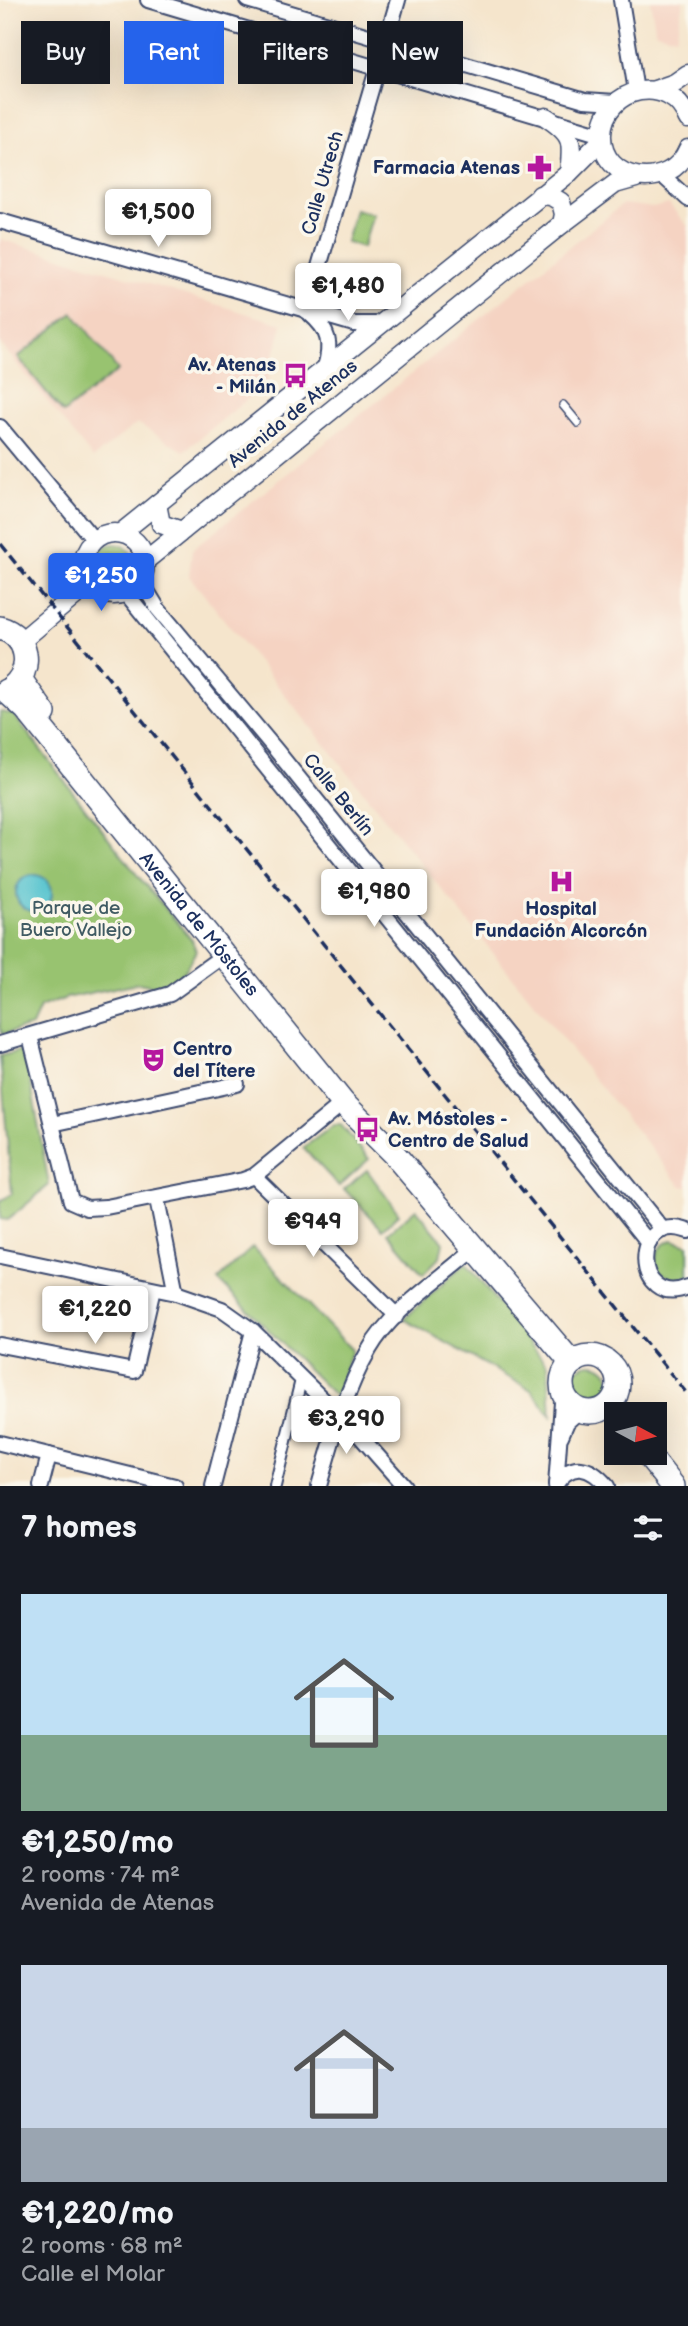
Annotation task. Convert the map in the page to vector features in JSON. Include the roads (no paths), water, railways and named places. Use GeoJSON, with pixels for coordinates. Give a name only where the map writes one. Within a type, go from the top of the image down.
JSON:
{"type":"FeatureCollection","features":[{"type":"Feature","properties":{"kind":"main road"},"geometry":{"type":"LineString","coordinates":[[0,628],[20,642],[26,660],[9,687]]}},
{"type":"Feature","properties":{"kind":"main road","name":"Avenida de Móstoles"},"geometry":{"type":"LineString","coordinates":[[9,687],[343,1103],[394,1154],[473,1250],[572,1363]]}},
{"type":"Feature","properties":{"kind":"main road","name":"Avenida de Móstoles"},"geometry":{"type":"LineString","coordinates":[[9,687],[34,702],[354,1093],[394,1154]]}},
{"type":"Feature","properties":{"kind":"main road"},"geometry":{"type":"LineString","coordinates":[[604,1411],[591,1412],[571,1405],[563,1388],[563,1378],[572,1363],[590,1356],[598,1357],[613,1367],[618,1385],[615,1402]]}},
{"type":"Feature","properties":{"kind":"main road"},"geometry":{"type":"LineString","coordinates":[[656,1465],[673,1486]]}},
{"type":"Feature","properties":{"kind":"street"},"geometry":{"type":"LineString","coordinates":[[148,0],[367,63]]}},
{"type":"Feature","properties":{"kind":"street"},"geometry":{"type":"LineString","coordinates":[[247,0],[367,35]]}},
{"type":"Feature","properties":{"kind":"street"},"geometry":{"type":"LineString","coordinates":[[392,21],[398,0]]}},
{"type":"Feature","properties":{"kind":"street"},"geometry":{"type":"LineString","coordinates":[[621,0],[636,91]]}},
{"type":"Feature","properties":{"kind":"street"},"geometry":{"type":"LineString","coordinates":[[463,64],[585,100],[616,102]]}},
{"type":"Feature","properties":{"kind":"street"},"geometry":{"type":"LineString","coordinates":[[688,74],[675,83],[655,90],[636,91],[616,102],[604,122],[602,137],[614,164],[636,177],[663,176],[688,157]]}},
{"type":"Feature","properties":{"kind":"street","name":"Calle Utrech"},"geometry":{"type":"LineString","coordinates":[[306,311],[373,84]]}},
{"type":"Feature","properties":{"kind":"street"},"geometry":{"type":"LineString","coordinates":[[437,84],[602,137]]}},
{"type":"Feature","properties":{"kind":"street"},"geometry":{"type":"LineString","coordinates":[[655,90],[679,104],[688,119]]}},
{"type":"Feature","properties":{"kind":"street"},"geometry":{"type":"LineString","coordinates":[[546,117],[566,131],[572,148],[569,173]]}},
{"type":"Feature","properties":{"kind":"street","name":"Avenida de Atenas"},"geometry":{"type":"LineString","coordinates":[[121,533],[377,324],[569,173],[602,137]]}},
{"type":"Feature","properties":{"kind":"street"},"geometry":{"type":"LineString","coordinates":[[663,176],[688,199]]}},
{"type":"Feature","properties":{"kind":"street","name":"Avenida de Atenas"},"geometry":{"type":"LineString","coordinates":[[145,561],[562,224],[615,184],[636,177]]}},
{"type":"Feature","properties":{"kind":"street"},"geometry":{"type":"LineString","coordinates":[[540,195],[551,196],[561,202],[562,224]]}},
{"type":"Feature","properties":{"kind":"street"},"geometry":{"type":"LineString","coordinates":[[0,221],[306,311],[354,324],[377,324]]}},
{"type":"Feature","properties":{"kind":"street"},"geometry":{"type":"LineString","coordinates":[[306,311],[322,324],[328,336],[330,346],[325,367]]}},
{"type":"Feature","properties":{"kind":"street"},"geometry":{"type":"LineString","coordinates":[[0,427],[93,539]]}},
{"type":"Feature","properties":{"kind":"street"},"geometry":{"type":"LineString","coordinates":[[157,504],[161,524],[182,531]]}},
{"type":"Feature","properties":{"kind":"street"},"geometry":{"type":"LineString","coordinates":[[121,533],[138,543],[145,561],[141,580],[126,593],[106,594],[90,583],[83,564],[93,539],[104,534],[121,533]]}},
{"type":"Feature","properties":{"kind":"street","name":"Calle Berlín"},"geometry":{"type":"LineString","coordinates":[[141,580],[158,609],[285,760],[663,1230]]}},
{"type":"Feature","properties":{"kind":"street"},"geometry":{"type":"LineString","coordinates":[[20,642],[90,583]]}},
{"type":"Feature","properties":{"kind":"street","name":"Calle Berlín"},"geometry":{"type":"LineString","coordinates":[[126,593],[649,1243]]}},
{"type":"Feature","properties":{"kind":"street"},"geometry":{"type":"LineString","coordinates":[[0,1044],[170,993],[224,955]]}},
{"type":"Feature","properties":{"kind":"street"},"geometry":{"type":"LineString","coordinates":[[30,1036],[71,1201],[87,1208],[157,1199],[254,1176],[343,1103]]}},
{"type":"Feature","properties":{"kind":"street"},"geometry":{"type":"LineString","coordinates":[[52,1124],[237,1084]]}},
{"type":"Feature","properties":{"kind":"street"},"geometry":{"type":"LineString","coordinates":[[254,1176],[397,1316]]}},
{"type":"Feature","properties":{"kind":"street"},"geometry":{"type":"LineString","coordinates":[[157,1199],[176,1293]]}},
{"type":"Feature","properties":{"kind":"street"},"geometry":{"type":"LineString","coordinates":[[686,1290],[667,1289],[653,1281],[645,1267],[649,1243],[663,1230],[678,1228],[688,1231]]}},
{"type":"Feature","properties":{"kind":"street"},"geometry":{"type":"LineString","coordinates":[[319,1486],[339,1417],[369,1348],[397,1316],[473,1250]]}},
{"type":"Feature","properties":{"kind":"street"},"geometry":{"type":"LineString","coordinates":[[0,1256],[176,1293],[222,1309],[253,1331],[404,1486]]}},
{"type":"Feature","properties":{"kind":"street"},"geometry":{"type":"LineString","coordinates":[[0,1345],[134,1371],[153,1289]]}},
{"type":"Feature","properties":{"kind":"street"},"geometry":{"type":"LineString","coordinates":[[213,1486],[253,1331]]}},
{"type":"Feature","properties":{"kind":"street"},"geometry":{"type":"LineString","coordinates":[[275,1486],[301,1380]]}},
{"type":"Feature","properties":{"kind":"street"},"geometry":{"type":"LineString","coordinates":[[556,1485],[563,1388]]}},
{"type":"Feature","properties":{"kind":"street"},"geometry":{"type":"LineString","coordinates":[[559,1440],[567,1422],[580,1410]]}},
{"type":"Feature","properties":{"kind":"street"},"geometry":{"type":"LineString","coordinates":[[0,1443],[175,1486]]}},
{"type":"Feature","properties":{"kind":"street"},"geometry":{"type":"LineString","coordinates":[[41,1486],[49,1455]]}},
{"type":"Feature","properties":{"kind":"street"},"geometry":{"type":"LineString","coordinates":[[556,1485],[564,1472],[579,1467],[591,1470],[607,1486]]}},
{"type":"Feature","properties":{"kind":"street"},"geometry":{"type":"LineString","coordinates":[[386,1486],[390,1471]]}},
{"type":"Feature","properties":{"kind":"lane"},"geometry":{"type":"LineString","coordinates":[[563,405],[578,423]]}},
{"type":"Feature","properties":{"kind":"water"},"geometry":{"type":"Polygon","coordinates":[[[34,875],[47,880],[52,893],[47,906],[34,911],[21,906],[16,893],[21,880],[34,875]]]}},
{"type":"Feature","properties":{"kind":"railway"},"geometry":{"type":"LineString","coordinates":[[0,544],[688,1395]]}},
{"type":"Feature","properties":{"kind":"place","name":"Farmacia Atenas"},"geometry":{"type":"Point","coordinates":[540,168]}},
{"type":"Feature","properties":{"kind":"place","name":"Av. Atenas - Milán"},"geometry":{"type":"Point","coordinates":[296,376]}},
{"type":"Feature","properties":{"kind":"place","name":"Hospital Fundación Alcorcón"},"geometry":{"type":"Point","coordinates":[561,881]}},
{"type":"Feature","properties":{"kind":"place","name":"Centro del Títere"},"geometry":{"type":"Point","coordinates":[153,1060]}},
{"type":"Feature","properties":{"kind":"place","name":"Av. Móstoles - Centro de Salud"},"geometry":{"type":"Point","coordinates":[368,1130]}},
{"type":"Feature","properties":{"kind":"park label","name":"Parque de Buero Vallejo"},"geometry":{"type":"Point","coordinates":[76,919]}}]}
